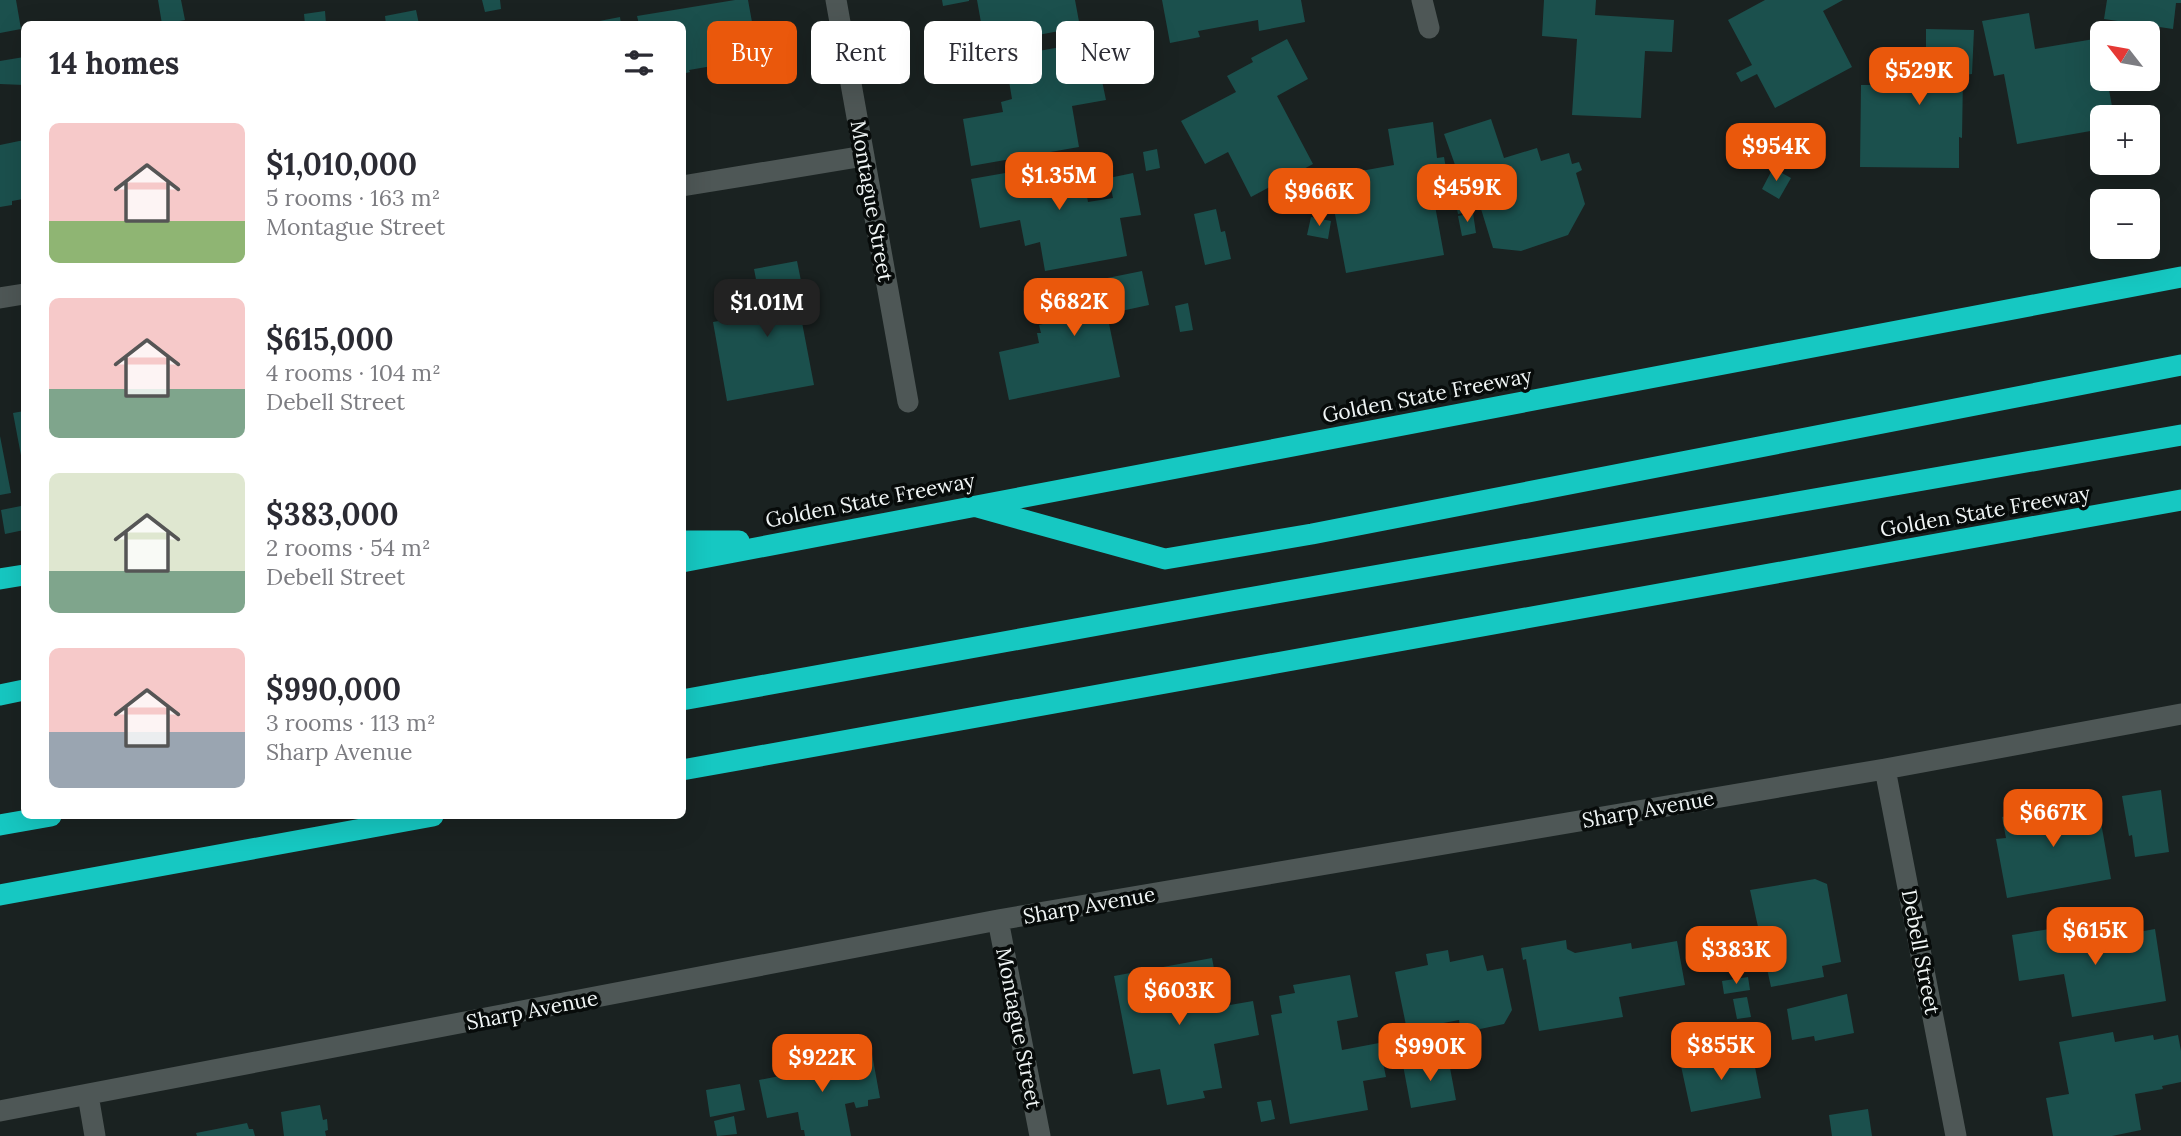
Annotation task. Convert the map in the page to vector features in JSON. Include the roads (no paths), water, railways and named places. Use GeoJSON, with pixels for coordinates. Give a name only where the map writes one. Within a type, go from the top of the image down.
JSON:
{"type":"FeatureCollection","features":[{"type":"Feature","properties":{"kind":"highway","name":"Golden State Freeway"},"geometry":{"type":"LineString","coordinates":[[686,561],[2181,277]]}},
{"type":"Feature","properties":{"kind":"highway"},"geometry":{"type":"LineString","coordinates":[[971,506],[1165,559],[1312,534],[2181,365]]}},
{"type":"Feature","properties":{"kind":"highway"},"geometry":{"type":"LineString","coordinates":[[686,699],[2181,435]]}},
{"type":"Feature","properties":{"kind":"highway","name":"Golden State Freeway"},"geometry":{"type":"LineString","coordinates":[[686,769],[2181,500]]}},
{"type":"Feature","properties":{"kind":"highway"},"geometry":{"type":"LineString","coordinates":[[686,541],[790,541]]}},
{"type":"Feature","properties":{"kind":"highway"},"geometry":{"type":"LineString","coordinates":[[0,579],[21,576]]}},
{"type":"Feature","properties":{"kind":"highway"},"geometry":{"type":"LineString","coordinates":[[0,695],[21,691]]}},
{"type":"Feature","properties":{"kind":"highway"},"geometry":{"type":"LineString","coordinates":[[0,825],[34,819]]}},
{"type":"Feature","properties":{"kind":"highway"},"geometry":{"type":"LineString","coordinates":[[0,895],[417,819]]}},
{"type":"Feature","properties":{"kind":"highway"},"geometry":{"type":"LineString","coordinates":[[0,908],[25,891]]}},
{"type":"Feature","properties":{"kind":"street","name":"Montague Street"},"geometry":{"type":"LineString","coordinates":[[836,0],[908,402]]}},
{"type":"Feature","properties":{"kind":"street"},"geometry":{"type":"LineString","coordinates":[[1423,0],[1429,28]]}},
{"type":"Feature","properties":{"kind":"street"},"geometry":{"type":"LineString","coordinates":[[686,185],[864,156]]}},
{"type":"Feature","properties":{"kind":"street"},"geometry":{"type":"LineString","coordinates":[[0,298],[21,294]]}},
{"type":"Feature","properties":{"kind":"street","name":"Sharp Avenue"},"geometry":{"type":"LineString","coordinates":[[0,1111],[998,920],[1885,769],[2181,714]]}},
{"type":"Feature","properties":{"kind":"street","name":"Debell Street"},"geometry":{"type":"LineString","coordinates":[[1885,769],[1956,1136]]}},
{"type":"Feature","properties":{"kind":"street","name":"Montague Street"},"geometry":{"type":"LineString","coordinates":[[998,920],[1040,1136]]}},
{"type":"Feature","properties":{"kind":"street"},"geometry":{"type":"LineString","coordinates":[[88,1095],[95,1136]]}}]}
